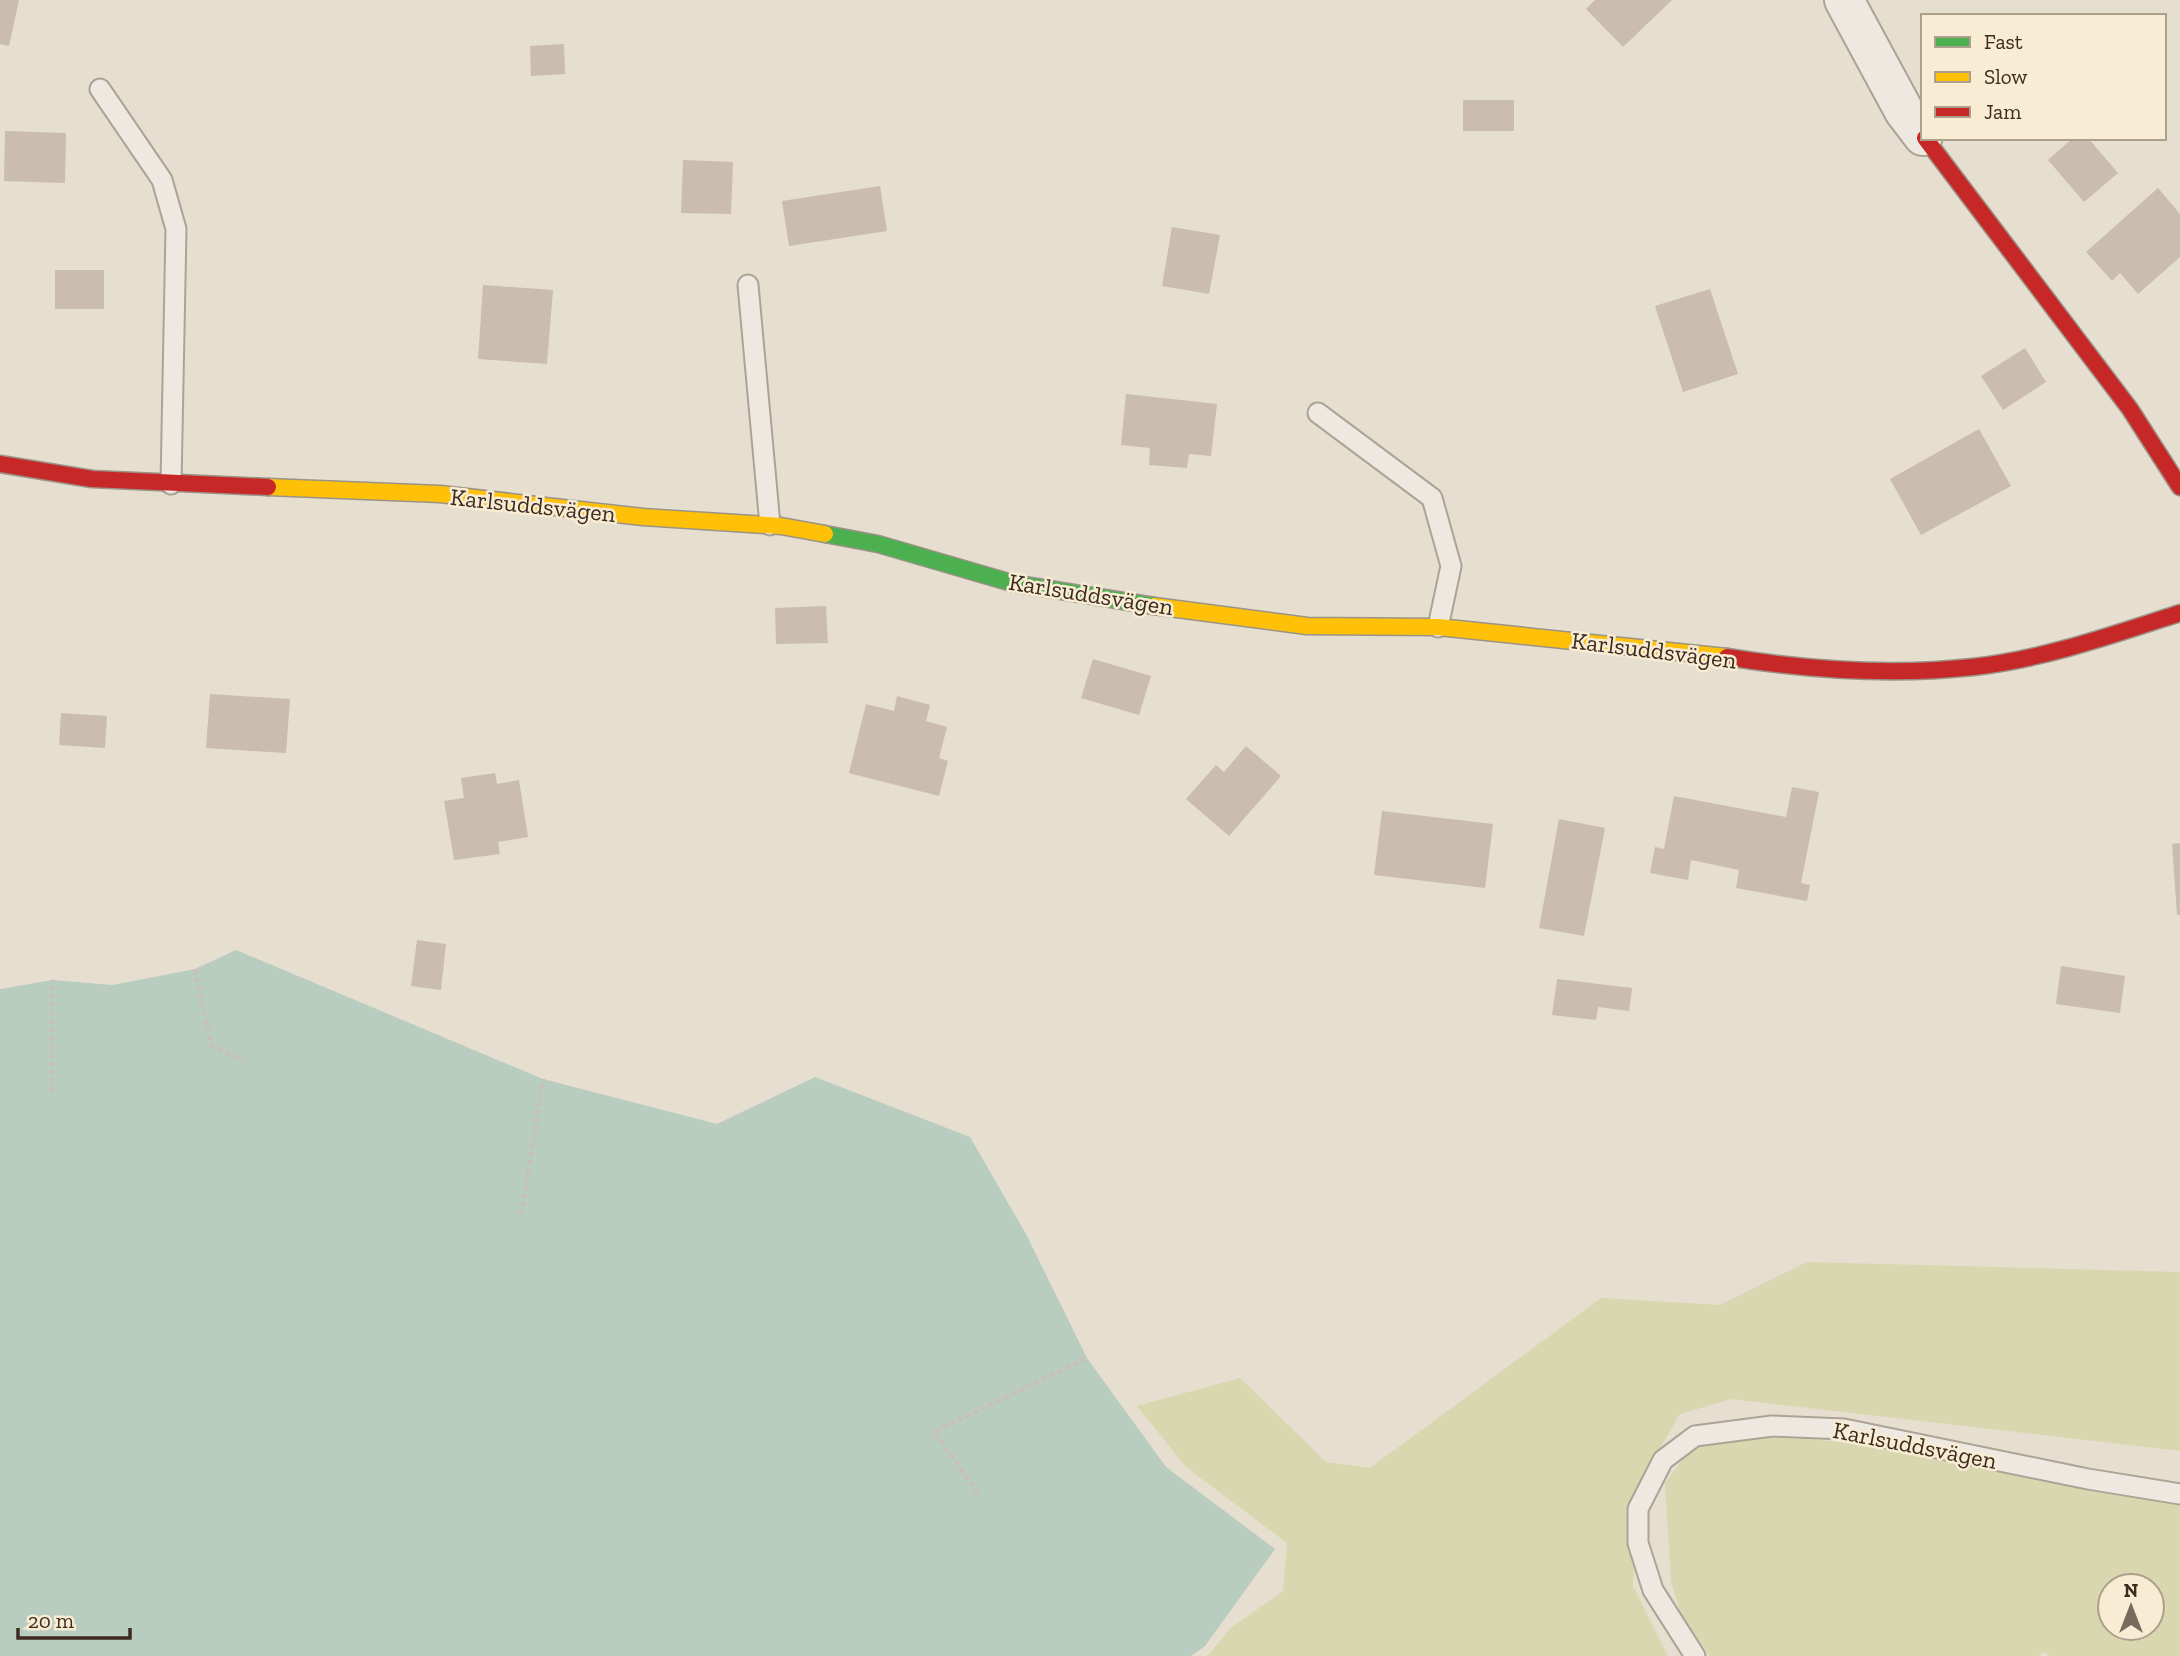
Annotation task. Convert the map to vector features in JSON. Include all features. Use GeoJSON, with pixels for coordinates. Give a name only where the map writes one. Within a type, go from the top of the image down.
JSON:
{"type":"FeatureCollection","features":[{"type":"Feature","properties":{"kind":"street"},"geometry":{"type":"LineString","coordinates":[[1844,0],[1904,111],[1921,133]]}},
{"type":"Feature","properties":{"kind":"street"},"geometry":{"type":"LineString","coordinates":[[1926,140],[2130,409],[2180,487]]}},
{"type":"Feature","properties":{"kind":"street","name":"Karlsuddsvägen"},"geometry":{"type":"LineString","coordinates":[[0,464],[92,480],[440,494],[643,517],[770,525],[878,544],[1012,583],[1131,603],[1307,626],[1438,627],[1677,650],[1791,667],[1889,672],[1974,667],[2070,648],[2180,613]]}},
{"type":"Feature","properties":{"kind":"lane"},"geometry":{"type":"LineString","coordinates":[[100,89],[133,133],[162,180],[176,229],[171,484]]}},
{"type":"Feature","properties":{"kind":"lane"},"geometry":{"type":"LineString","coordinates":[[748,285],[770,525]]}},
{"type":"Feature","properties":{"kind":"lane"},"geometry":{"type":"LineString","coordinates":[[1318,414],[1432,498],[1451,566],[1438,627]]}},
{"type":"Feature","properties":{"kind":"lane","name":"Karlsuddsvägen"},"geometry":{"type":"LineString","coordinates":[[1695,1656],[1653,1590],[1638,1542],[1638,1509],[1663,1460],[1695,1436],[1772,1426],[1844,1429],[2088,1479],[2180,1494]]}},
{"type":"Feature","properties":{"kind":"path"},"geometry":{"type":"LineString","coordinates":[[195,969],[211,1045],[242,1061]]}},
{"type":"Feature","properties":{"kind":"path"},"geometry":{"type":"LineString","coordinates":[[51,1092],[53,981]]}},
{"type":"Feature","properties":{"kind":"path"},"geometry":{"type":"LineString","coordinates":[[522,1214],[543,1079]]}},
{"type":"Feature","properties":{"kind":"path"},"geometry":{"type":"LineString","coordinates":[[978,1493],[934,1432],[1087,1358]]}},
{"type":"Feature","properties":{"kind":"green space"},"geometry":{"type":"Polygon","coordinates":[[[1807,1262],[2180,1272],[2180,1451],[1731,1399],[1680,1414],[1639,1484],[1633,1586],[1668,1656],[1207,1656],[1232,1627],[1283,1591],[1287,1543],[1186,1467],[1137,1406],[1240,1378],[1326,1462],[1370,1468],[1601,1298],[1720,1305],[1807,1262]]]}},
{"type":"Feature","properties":{"kind":"green space"},"geometry":{"type":"Polygon","coordinates":[[[1785,1435],[2180,1488],[2180,1656],[2050,1656],[2043,1652],[2039,1656],[1710,1656],[1681,1615],[1671,1581],[1665,1483],[1695,1443],[1785,1435]]]}},
{"type":"Feature","properties":{"kind":"shaded area"},"geometry":{"type":"Polygon","coordinates":[[[236,950],[543,1079],[717,1124],[815,1077],[970,1137],[1026,1234],[1087,1358],[1166,1467],[1275,1549],[1205,1646],[1191,1656],[0,1656],[0,989],[53,980],[113,985],[195,969],[236,950]]]}},
{"type":"Feature","properties":{"kind":"building"},"geometry":{"type":"Polygon","coordinates":[[[0,0],[19,0],[9,46],[0,44],[0,0]]]}},
{"type":"Feature","properties":{"kind":"building"},"geometry":{"type":"Polygon","coordinates":[[[1595,0],[1672,0],[1623,47],[1586,9],[1595,0]]]}},
{"type":"Feature","properties":{"kind":"building"},"geometry":{"type":"Polygon","coordinates":[[[564,44],[565,74],[531,76],[530,46],[564,44]]]}},
{"type":"Feature","properties":{"kind":"building"},"geometry":{"type":"Polygon","coordinates":[[[1463,100],[1514,100],[1514,131],[1463,131],[1463,100]]]}},
{"type":"Feature","properties":{"kind":"building"},"geometry":{"type":"Polygon","coordinates":[[[5,131],[66,133],[65,183],[4,181],[5,131]]]}},
{"type":"Feature","properties":{"kind":"building"},"geometry":{"type":"Polygon","coordinates":[[[2071,140],[2090,140],[2118,173],[2084,202],[2048,160],[2071,140]]]}},
{"type":"Feature","properties":{"kind":"building"},"geometry":{"type":"Polygon","coordinates":[[[683,160],[733,162],[731,214],[681,213],[683,160]]]}},
{"type":"Feature","properties":{"kind":"building"},"geometry":{"type":"Polygon","coordinates":[[[880,186],[887,231],[789,246],[782,201],[880,186]]]}},
{"type":"Feature","properties":{"kind":"building"},"geometry":{"type":"Polygon","coordinates":[[[2158,188],[2180,214],[2180,257],[2138,294],[2120,273],[2112,281],[2086,252],[2158,188]]]}},
{"type":"Feature","properties":{"kind":"building"},"geometry":{"type":"Polygon","coordinates":[[[1172,227],[1220,235],[1209,294],[1162,286],[1172,227]]]}},
{"type":"Feature","properties":{"kind":"building"},"geometry":{"type":"Polygon","coordinates":[[[55,270],[104,270],[104,309],[55,309],[55,270]]]}},
{"type":"Feature","properties":{"kind":"building"},"geometry":{"type":"Polygon","coordinates":[[[483,285],[553,290],[547,364],[478,359],[483,285]]]}},
{"type":"Feature","properties":{"kind":"building"},"geometry":{"type":"Polygon","coordinates":[[[1710,289],[1738,374],[1683,392],[1655,306],[1710,289]]]}},
{"type":"Feature","properties":{"kind":"building"},"geometry":{"type":"Polygon","coordinates":[[[2025,348],[2046,382],[2003,410],[1981,376],[2025,348]]]}},
{"type":"Feature","properties":{"kind":"building"},"geometry":{"type":"Polygon","coordinates":[[[1126,394],[1217,404],[1211,456],[1189,454],[1187,468],[1149,465],[1150,448],[1121,445],[1126,394]]]}},
{"type":"Feature","properties":{"kind":"building"},"geometry":{"type":"Polygon","coordinates":[[[1979,429],[2011,486],[1921,535],[1890,479],[1979,429]]]}},
{"type":"Feature","properties":{"kind":"building"},"geometry":{"type":"Polygon","coordinates":[[[826,606],[828,643],[776,644],[775,608],[826,606]]]}},
{"type":"Feature","properties":{"kind":"building"},"geometry":{"type":"Polygon","coordinates":[[[1093,659],[1151,676],[1139,715],[1081,698],[1093,659]]]}},
{"type":"Feature","properties":{"kind":"building"},"geometry":{"type":"Polygon","coordinates":[[[210,694],[290,699],[286,753],[206,748],[210,694]]]}},
{"type":"Feature","properties":{"kind":"building"},"geometry":{"type":"Polygon","coordinates":[[[897,696],[930,705],[926,721],[947,727],[939,758],[948,761],[939,796],[849,773],[866,704],[894,711],[897,696]]]}},
{"type":"Feature","properties":{"kind":"building"},"geometry":{"type":"Polygon","coordinates":[[[61,713],[107,716],[105,748],[59,745],[61,713]]]}},
{"type":"Feature","properties":{"kind":"building"},"geometry":{"type":"Polygon","coordinates":[[[1246,746],[1281,776],[1229,836],[1186,799],[1216,765],[1224,772],[1246,746]]]}},
{"type":"Feature","properties":{"kind":"building"},"geometry":{"type":"Polygon","coordinates":[[[495,773],[497,784],[519,780],[528,837],[498,842],[500,854],[454,860],[444,801],[464,798],[461,778],[495,773]]]}},
{"type":"Feature","properties":{"kind":"building"},"geometry":{"type":"Polygon","coordinates":[[[1792,787],[1819,792],[1801,883],[1810,885],[1807,901],[1736,888],[1739,870],[1691,860],[1688,880],[1650,873],[1655,847],[1664,849],[1674,796],[1786,817],[1792,787]]]}},
{"type":"Feature","properties":{"kind":"building"},"geometry":{"type":"Polygon","coordinates":[[[1382,811],[1493,824],[1485,888],[1374,875],[1382,811]]]}},
{"type":"Feature","properties":{"kind":"building"},"geometry":{"type":"Polygon","coordinates":[[[1559,819],[1605,828],[1584,936],[1539,928],[1559,819]]]}},
{"type":"Feature","properties":{"kind":"building"},"geometry":{"type":"Polygon","coordinates":[[[2180,843],[2180,915],[2177,915],[2172,844],[2180,843]]]}},
{"type":"Feature","properties":{"kind":"building"},"geometry":{"type":"Polygon","coordinates":[[[417,940],[446,944],[441,990],[411,986],[417,940]]]}},
{"type":"Feature","properties":{"kind":"building"},"geometry":{"type":"Polygon","coordinates":[[[2061,966],[2125,976],[2120,1013],[2056,1004],[2061,966]]]}},
{"type":"Feature","properties":{"kind":"building"},"geometry":{"type":"Polygon","coordinates":[[[1557,979],[1632,988],[1629,1011],[1598,1007],[1596,1020],[1552,1015],[1557,979]]]}},
{"type":"Feature","properties":{"kind":"traffic: fast"},"geometry":{"type":"LineString","coordinates":[[825,534],[878,544],[1012,583],[1154,606]]}},
{"type":"Feature","properties":{"kind":"traffic: slow"},"geometry":{"type":"LineString","coordinates":[[268,487],[440,494],[643,517],[781,526],[825,534]]}},
{"type":"Feature","properties":{"kind":"traffic: slow"},"geometry":{"type":"LineString","coordinates":[[1154,606],[1307,626],[1438,627],[1727,657]]}},
{"type":"Feature","properties":{"kind":"traffic: jam"},"geometry":{"type":"LineString","coordinates":[[1927,140],[2130,409],[2180,487]]}},
{"type":"Feature","properties":{"kind":"traffic: jam"},"geometry":{"type":"LineString","coordinates":[[0,464],[92,479],[268,487]]}},
{"type":"Feature","properties":{"kind":"traffic: jam"},"geometry":{"type":"LineString","coordinates":[[1727,657],[1850,670],[1911,671],[1973,667],[2052,652],[2180,613]]}}]}
